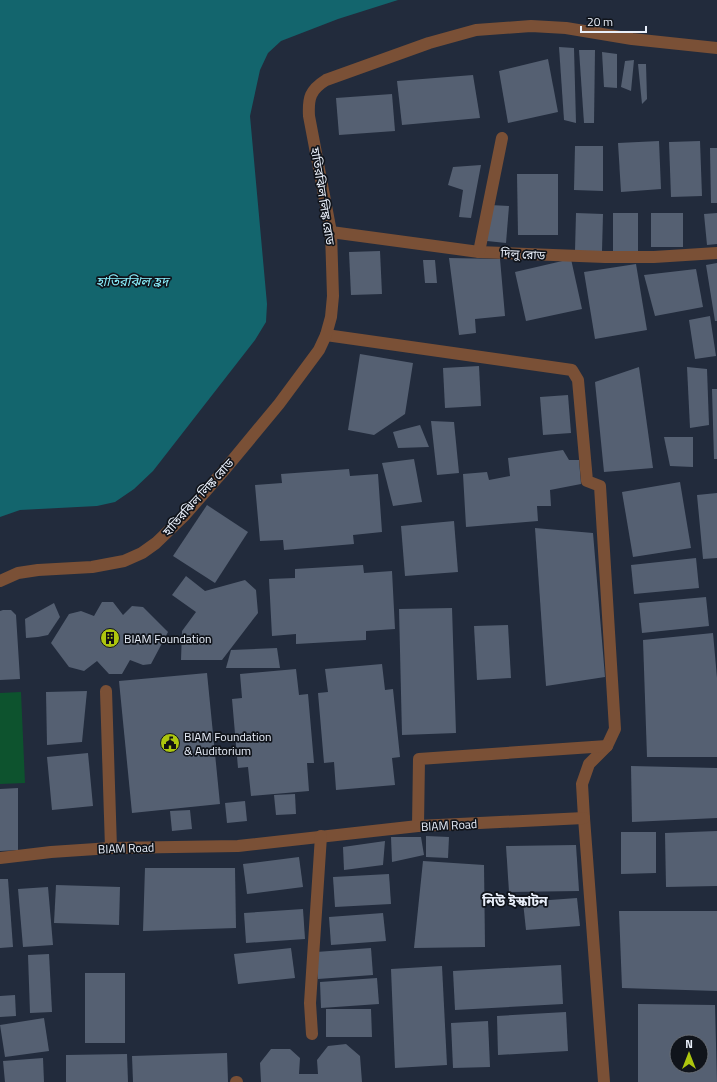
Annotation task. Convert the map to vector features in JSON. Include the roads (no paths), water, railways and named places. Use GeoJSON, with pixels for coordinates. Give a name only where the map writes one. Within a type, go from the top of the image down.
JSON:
{"type":"FeatureCollection","features":[{"type":"Feature","properties":{"kind":"street","name":"হাতিরঝিল লিঙ্ক রোড"},"geometry":{"type":"LineString","coordinates":[[0,581],[18,573],[38,570],[92,568],[124,561],[142,553],[156,543],[184,516],[279,404],[319,350],[326,336],[331,317],[333,296],[331,232],[308,104],[312,92],[317,86],[326,80],[429,43],[476,30],[531,26],[566,28],[632,39],[717,48]]}},
{"type":"Feature","properties":{"kind":"street"},"geometry":{"type":"LineString","coordinates":[[479,252],[502,138]]}},
{"type":"Feature","properties":{"kind":"street","name":"দিলু রোড"},"geometry":{"type":"LineString","coordinates":[[331,232],[479,252],[605,257],[662,257],[717,253]]}},
{"type":"Feature","properties":{"kind":"street"},"geometry":{"type":"LineString","coordinates":[[326,336],[572,370],[578,380],[587,482],[600,486],[615,729],[607,746],[589,764],[582,784],[604,1082]]}},
{"type":"Feature","properties":{"kind":"street"},"geometry":{"type":"LineString","coordinates":[[106,691],[111,848]]}},
{"type":"Feature","properties":{"kind":"street"},"geometry":{"type":"LineString","coordinates":[[418,826],[419,759],[607,746]]}},
{"type":"Feature","properties":{"kind":"street","name":"BIAM Road"},"geometry":{"type":"LineString","coordinates":[[0,858],[51,852],[111,848],[238,846],[418,826],[584,818]]}},
{"type":"Feature","properties":{"kind":"street"},"geometry":{"type":"LineString","coordinates":[[312,1034],[310,1003],[321,836]]}},
{"type":"Feature","properties":{"kind":"water","name":"হাতিরঝিল হ্রদ"},"geometry":{"type":"Polygon","coordinates":[[[0,0],[398,0],[338,19],[281,41],[268,53],[260,70],[250,116],[267,304],[266,322],[255,340],[153,471],[134,489],[115,502],[97,506],[20,510],[0,517],[0,0]]]}},
{"type":"Feature","properties":{"kind":"place","name":"BIAM Foundation"},"geometry":{"type":"Point","coordinates":[110,638]}},
{"type":"Feature","properties":{"kind":"place","name":"BIAM Foundation & Auditorium"},"geometry":{"type":"Point","coordinates":[170,743]}},
{"type":"Feature","properties":{"kind":"district","name":"নিউ ইস্কাটন"},"geometry":{"type":"Point","coordinates":[515,900]}}]}
